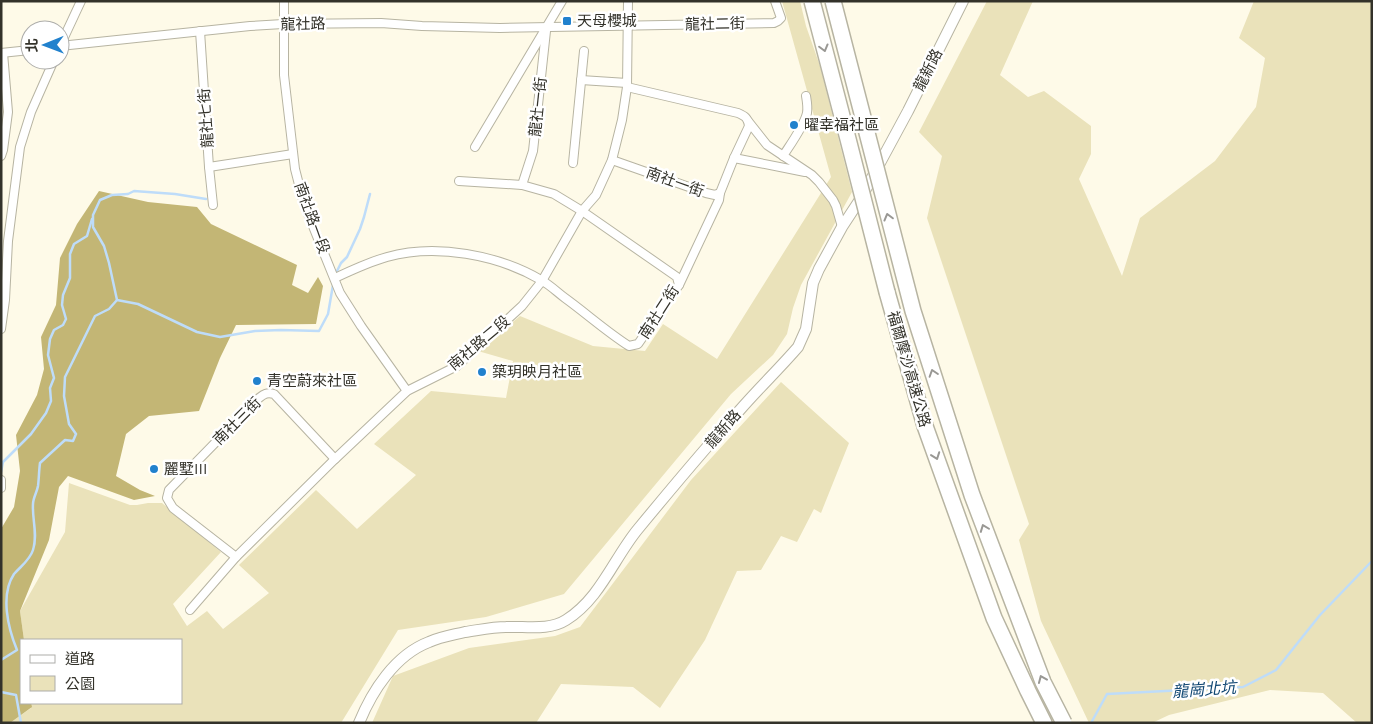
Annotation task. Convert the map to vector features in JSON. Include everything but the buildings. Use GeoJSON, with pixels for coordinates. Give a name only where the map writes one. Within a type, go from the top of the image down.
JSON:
{"type":"FeatureCollection","features":[{"type":"Feature","properties":{"kind":"highway","name":"福爾摩沙高速公路"},"geometry":{"type":"LineString","coordinates":[[812,1],[887,292],[925,426],[994,618],[1044,723]]}},
{"type":"Feature","properties":{"kind":"highway","name":"福爾摩沙高速公路"},"geometry":{"type":"LineString","coordinates":[[833,1],[913,311],[972,495],[1043,682],[1064,723]]}},
{"type":"Feature","properties":{"kind":"street"},"geometry":{"type":"LineString","coordinates":[[70,25],[81,1]]}},
{"type":"Feature","properties":{"kind":"street","name":"南社路一段"},"geometry":{"type":"LineString","coordinates":[[284,1],[284,75],[293,154],[304,204],[340,293],[407,391]]}},
{"type":"Feature","properties":{"kind":"street"},"geometry":{"type":"LineString","coordinates":[[475,146],[562,1]]}},
{"type":"Feature","properties":{"kind":"street"},"geometry":{"type":"LineString","coordinates":[[628,1],[629,26]]}},
{"type":"Feature","properties":{"kind":"street","name":"龍社二街"},"geometry":{"type":"LineString","coordinates":[[547,27],[774,23],[781,18],[774,1]]}},
{"type":"Feature","properties":{"kind":"street","name":"龍新路"},"geometry":{"type":"LineString","coordinates":[[359,723],[367,703],[382,680],[408,654],[427,642],[476,630],[506,627],[541,627],[557,624],[572,615],[592,597],[636,531],[718,434],[798,347],[806,329],[813,283],[819,269],[894,137],[963,1]]}},
{"type":"Feature","properties":{"kind":"street","name":"龍社路"},"geometry":{"type":"LineString","coordinates":[[70,45],[284,24],[381,23],[422,26],[547,27]]}},
{"type":"Feature","properties":{"kind":"street","name":"南社路二段"},"geometry":{"type":"LineString","coordinates":[[190,610],[236,556],[334,459],[407,391],[456,366],[522,306],[542,281],[582,211],[596,195],[612,160],[620,129],[627,85],[629,26]]}},
{"type":"Feature","properties":{"kind":"street","name":"龍社一街"},"geometry":{"type":"LineString","coordinates":[[522,185],[533,151],[547,27]]}},
{"type":"Feature","properties":{"kind":"street","name":"龍社七街"},"geometry":{"type":"LineString","coordinates":[[200,31],[213,205]]}},
{"type":"Feature","properties":{"kind":"street"},"geometry":{"type":"LineString","coordinates":[[1,156],[4,150],[8,112],[2,53],[20,51]]}},
{"type":"Feature","properties":{"kind":"street"},"geometry":{"type":"LineString","coordinates":[[573,163],[584,51]]}},
{"type":"Feature","properties":{"kind":"street"},"geometry":{"type":"LineString","coordinates":[[1,329],[6,300],[8,241],[20,147],[31,112],[50,70]]}},
{"type":"Feature","properties":{"kind":"street"},"geometry":{"type":"LineString","coordinates":[[581,80],[627,85],[745,116],[767,145],[810,174],[833,200],[842,227]]}},
{"type":"Feature","properties":{"kind":"street"},"geometry":{"type":"LineString","coordinates":[[783,156],[806,115],[806,96]]}},
{"type":"Feature","properties":{"kind":"street","name":"南社一街"},"geometry":{"type":"LineString","coordinates":[[612,160],[711,195],[716,195],[720,193],[749,126],[748,121]]}},
{"type":"Feature","properties":{"kind":"street"},"geometry":{"type":"LineString","coordinates":[[209,166],[293,154]]}},
{"type":"Feature","properties":{"kind":"street"},"geometry":{"type":"LineString","coordinates":[[734,158],[810,174]]}},
{"type":"Feature","properties":{"kind":"street","name":"南社二街"},"geometry":{"type":"LineString","coordinates":[[335,278],[360,266],[389,256],[413,252],[446,251],[495,260],[518,268],[542,281],[629,346],[638,344],[679,285],[677,278],[582,211],[554,194],[522,185],[459,181]]}},
{"type":"Feature","properties":{"kind":"street"},"geometry":{"type":"LineString","coordinates":[[679,285],[719,200],[720,193]]}},
{"type":"Feature","properties":{"kind":"street","name":"南社三街"},"geometry":{"type":"LineString","coordinates":[[236,556],[173,508],[167,498],[169,490],[259,398],[264,394],[274,394],[334,459]]}},
{"type":"Feature","properties":{"kind":"street"},"geometry":{"type":"LineString","coordinates":[[1,480],[1,488]]}},
{"type":"Feature","properties":{"kind":"green space"},"geometry":{"type":"Polygon","coordinates":[[[782,1],[800,1],[806,26],[820,66],[852,192],[801,285],[787,334],[773,355],[731,394],[564,594],[486,617],[398,630],[341,723],[10,723],[31,708],[31,704],[182,704],[182,639],[24,639],[20,611],[65,532],[69,483],[130,505],[162,503],[221,552],[173,604],[187,626],[207,611],[223,629],[269,593],[239,565],[316,490],[357,529],[416,475],[374,444],[431,391],[506,398],[513,361],[478,351],[520,316],[593,346],[645,351],[663,324],[717,359],[831,177],[782,1]]]}},
{"type":"Feature","properties":{"kind":"green space"},"geometry":{"type":"Polygon","coordinates":[[[987,1],[1033,1],[1000,75],[1028,97],[1044,91],[1091,126],[1091,154],[1079,179],[1122,276],[1140,218],[1215,161],[1256,107],[1265,58],[1239,38],[1254,1],[1372,1],[1372,723],[1357,723],[1323,693],[1270,690],[1169,715],[1152,723],[1089,723],[1041,621],[1019,540],[1029,524],[927,218],[942,156],[919,132],[987,1]]]}},
{"type":"Feature","properties":{"kind":"green space"},"geometry":{"type":"Polygon","coordinates":[[[781,382],[849,443],[821,513],[814,509],[797,542],[781,536],[761,570],[737,571],[705,640],[660,708],[633,687],[561,684],[536,723],[372,723],[393,676],[469,648],[555,636],[580,627],[691,480],[781,382]]]}},
{"type":"Feature","properties":{"kind":"shaded area"},"geometry":{"type":"Polygon","coordinates":[[[99,191],[148,202],[197,207],[211,224],[297,265],[292,285],[308,293],[318,277],[323,286],[316,324],[236,325],[220,358],[199,411],[149,416],[126,434],[116,476],[140,490],[155,496],[134,500],[68,476],[59,487],[49,540],[20,611],[24,639],[20,639],[20,704],[31,704],[32,707],[10,723],[1,723],[1,529],[14,507],[20,471],[16,435],[37,395],[44,369],[41,337],[56,305],[60,258],[77,224],[99,191]]]}},
{"type":"Feature","properties":{"kind":"waterway"},"geometry":{"type":"LineString","coordinates":[[1,660],[17,650],[8,622],[7,592],[14,574],[32,554],[35,538],[33,502],[38,486],[40,463],[65,440],[73,441],[76,434],[69,424],[64,396],[65,377],[95,316],[109,309],[117,300],[104,246],[93,227],[93,215],[100,200],[112,195],[128,194],[134,191],[175,194],[206,199]]}},
{"type":"Feature","properties":{"kind":"waterway"},"geometry":{"type":"LineString","coordinates":[[337,271],[347,257],[360,229],[370,194]]}},
{"type":"Feature","properties":{"kind":"waterway"},"geometry":{"type":"LineString","coordinates":[[1,472],[3,462],[31,434],[46,413],[51,401],[50,388],[54,378],[48,355],[50,339],[54,330],[63,325],[66,319],[62,305],[63,295],[70,278],[70,254],[74,244],[87,236],[92,219]]}},
{"type":"Feature","properties":{"kind":"waterway"},"geometry":{"type":"LineString","coordinates":[[117,300],[138,304],[197,332],[220,337],[255,331],[319,331],[328,314],[333,285]]}},
{"type":"Feature","properties":{"kind":"waterway","name":"龍崗北坑"},"geometry":{"type":"LineString","coordinates":[[1091,723],[1107,694],[1243,687],[1276,670],[1320,615],[1372,561]]}},
{"type":"Feature","properties":{"kind":"waterway"},"geometry":{"type":"LineString","coordinates":[[1,692],[16,695],[21,723]]}},
{"type":"Feature","properties":{"kind":"place","name":"天母櫻城"},"geometry":{"type":"Point","coordinates":[567,21]}},
{"type":"Feature","properties":{"kind":"place","name":"曜幸福社區"},"geometry":{"type":"Point","coordinates":[794,125]}},
{"type":"Feature","properties":{"kind":"place","name":"築玥映月社區"},"geometry":{"type":"Point","coordinates":[482,372]}},
{"type":"Feature","properties":{"kind":"place","name":"青空蔚來社區"},"geometry":{"type":"Point","coordinates":[257,381]}},
{"type":"Feature","properties":{"kind":"place","name":"麗墅III"},"geometry":{"type":"Point","coordinates":[154,469]}}]}
